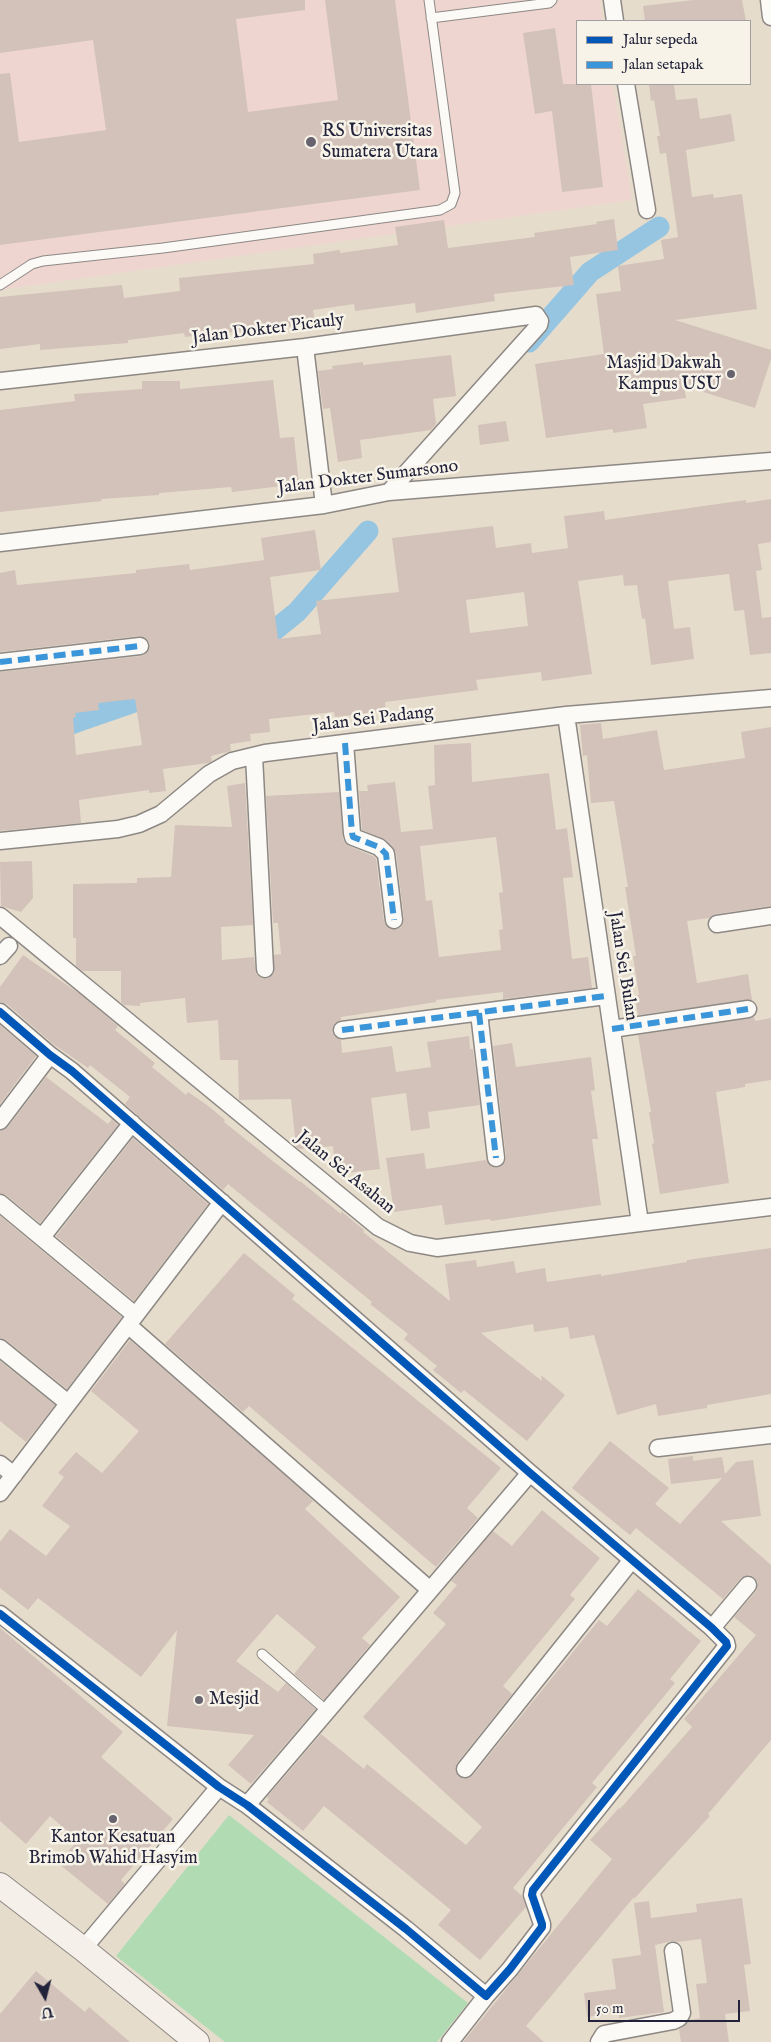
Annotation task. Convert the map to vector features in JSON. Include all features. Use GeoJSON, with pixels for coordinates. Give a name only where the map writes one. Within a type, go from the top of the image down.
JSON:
{"type":"FeatureCollection","features":[{"type":"Feature","properties":{"kind":"street"},"geometry":{"type":"LineString","coordinates":[[612,0],[616,20]]}},
{"type":"Feature","properties":{"kind":"street"},"geometry":{"type":"LineString","coordinates":[[769,0],[771,17]]}},
{"type":"Feature","properties":{"kind":"street"},"geometry":{"type":"LineString","coordinates":[[626,85],[647,210]]}},
{"type":"Feature","properties":{"kind":"street","name":"Jalan Dokter Picauly"},"geometry":{"type":"LineString","coordinates":[[0,381],[305,347],[533,314],[539,317],[539,325],[389,492]]}},
{"type":"Feature","properties":{"kind":"street"},"geometry":{"type":"LineString","coordinates":[[305,347],[324,505]]}},
{"type":"Feature","properties":{"kind":"street","name":"Jalan Dokter Sumarsono"},"geometry":{"type":"LineString","coordinates":[[0,543],[324,505],[389,492],[771,461]]}},
{"type":"Feature","properties":{"kind":"street"},"geometry":{"type":"LineString","coordinates":[[0,662],[140,646]]}},
{"type":"Feature","properties":{"kind":"street","name":"Jalan Sei Padang"},"geometry":{"type":"LineString","coordinates":[[0,841],[118,829],[139,824],[161,814],[209,774],[232,762],[254,756],[566,716],[771,698]]}},
{"type":"Feature","properties":{"kind":"street","name":"Jalan Sei Bulan"},"geometry":{"type":"LineString","coordinates":[[566,716],[640,1223]]}},
{"type":"Feature","properties":{"kind":"street"},"geometry":{"type":"LineString","coordinates":[[345,743],[353,838],[379,847],[386,854],[394,920]]}},
{"type":"Feature","properties":{"kind":"street"},"geometry":{"type":"LineString","coordinates":[[254,756],[264,969]]}},
{"type":"Feature","properties":{"kind":"street","name":"Jalan Sei Asahan"},"geometry":{"type":"LineString","coordinates":[[0,916],[378,1227],[410,1243],[437,1248],[771,1207]]}},
{"type":"Feature","properties":{"kind":"street"},"geometry":{"type":"LineString","coordinates":[[717,924],[771,916]]}},
{"type":"Feature","properties":{"kind":"street"},"geometry":{"type":"LineString","coordinates":[[342,1030],[606,996]]}},
{"type":"Feature","properties":{"kind":"street"},"geometry":{"type":"LineString","coordinates":[[612,1029],[748,1009]]}},
{"type":"Feature","properties":{"kind":"street"},"geometry":{"type":"LineString","coordinates":[[0,1012],[132,1123],[530,1473],[726,1642],[725,1650],[533,1890],[532,1895],[542,1927],[510,1970],[486,1996],[450,2042]]}},
{"type":"Feature","properties":{"kind":"street"},"geometry":{"type":"LineString","coordinates":[[479,1013],[496,1158]]}},
{"type":"Feature","properties":{"kind":"street"},"geometry":{"type":"LineString","coordinates":[[0,1121],[50,1055]]}},
{"type":"Feature","properties":{"kind":"street"},"geometry":{"type":"LineString","coordinates":[[42,1237],[132,1123]]}},
{"type":"Feature","properties":{"kind":"street"},"geometry":{"type":"LineString","coordinates":[[0,1493],[222,1202]]}},
{"type":"Feature","properties":{"kind":"street"},"geometry":{"type":"LineString","coordinates":[[0,1203],[42,1237],[131,1320],[429,1589]]}},
{"type":"Feature","properties":{"kind":"street"},"geometry":{"type":"LineString","coordinates":[[0,1348],[68,1403]]}},
{"type":"Feature","properties":{"kind":"street"},"geometry":{"type":"LineString","coordinates":[[658,1448],[771,1435]]}},
{"type":"Feature","properties":{"kind":"street"},"geometry":{"type":"LineString","coordinates":[[0,1464],[14,1475]]}},
{"type":"Feature","properties":{"kind":"street"},"geometry":{"type":"LineString","coordinates":[[247,1805],[429,1589],[530,1473]]}},
{"type":"Feature","properties":{"kind":"street"},"geometry":{"type":"LineString","coordinates":[[466,1770],[631,1561]]}},
{"type":"Feature","properties":{"kind":"street"},"geometry":{"type":"LineString","coordinates":[[712,1628],[748,1585]]}},
{"type":"Feature","properties":{"kind":"street"},"geometry":{"type":"LineString","coordinates":[[0,1614],[219,1787],[247,1805],[406,1929],[486,1996]]}},
{"type":"Feature","properties":{"kind":"street"},"geometry":{"type":"LineString","coordinates":[[83,1949],[219,1787]]}},
{"type":"Feature","properties":{"kind":"street"},"geometry":{"type":"LineString","coordinates":[[5,1893],[83,1949],[189,2040]]}},
{"type":"Feature","properties":{"kind":"street"},"geometry":{"type":"LineString","coordinates":[[599,2042],[604,2034],[673,2021],[679,2018],[682,2013],[673,1951]]}},
{"type":"Feature","properties":{"kind":"lane"},"geometry":{"type":"LineString","coordinates":[[0,285],[32,264],[43,261],[162,248],[440,210],[451,204],[454,193],[429,0]]}},
{"type":"Feature","properties":{"kind":"lane"},"geometry":{"type":"LineString","coordinates":[[431,18],[549,3],[552,0]]}},
{"type":"Feature","properties":{"kind":"lane"},"geometry":{"type":"LineString","coordinates":[[262,1654],[327,1710]]}},
{"type":"Feature","properties":{"kind":"shaded area","name":"RS Universitas Sumatera Utara"},"geometry":{"type":"Polygon","coordinates":[[[0,0],[600,0],[603,20],[576,20],[576,85],[613,85],[632,200],[0,290],[0,0]]]}},
{"type":"Feature","properties":{"kind":"green space"},"geometry":{"type":"Polygon","coordinates":[[[229,1815],[468,2003],[437,2042],[225,2042],[116,1956],[229,1815]]]}},
{"type":"Feature","properties":{"kind":"building"},"geometry":{"type":"Polygon","coordinates":[[[0,0],[305,0],[305,10],[236,19],[248,112],[338,100],[325,0],[395,0],[420,190],[0,245],[0,74],[10,73],[19,142],[106,130],[93,40],[0,53],[0,0]]]}},
{"type":"Feature","properties":{"kind":"building"},"geometry":{"type":"Polygon","coordinates":[[[693,0],[742,0],[746,20],[645,20],[643,6],[693,0]]]}},
{"type":"Feature","properties":{"kind":"building"},"geometry":{"type":"Polygon","coordinates":[[[555,28],[563,84],[591,85],[603,187],[562,192],[552,111],[535,114],[523,33],[555,28]]]}},
{"type":"Feature","properties":{"kind":"building"},"geometry":{"type":"Polygon","coordinates":[[[649,85],[674,85],[676,100],[697,98],[700,119],[731,114],[735,141],[686,150],[692,197],[713,194],[714,198],[742,194],[757,309],[675,320],[771,350],[771,359],[755,408],[684,386],[686,398],[643,404],[647,428],[613,433],[613,429],[546,438],[535,364],[604,354],[596,294],[621,291],[618,266],[664,259],[661,240],[678,237],[666,153],[660,154],[657,136],[660,136],[654,100],[651,101],[649,85]]]}},
{"type":"Feature","properties":{"kind":"building"},"geometry":{"type":"Polygon","coordinates":[[[614,219],[618,250],[570,257],[574,285],[494,294],[495,301],[416,313],[415,303],[355,311],[354,304],[313,310],[315,324],[185,337],[184,333],[128,340],[128,343],[40,350],[40,344],[0,349],[0,297],[122,285],[124,298],[180,291],[179,278],[314,264],[313,254],[340,250],[340,253],[398,245],[395,227],[444,220],[448,248],[535,237],[534,233],[597,224],[596,222],[614,219]]]}},
{"type":"Feature","properties":{"kind":"building"},"geometry":{"type":"Polygon","coordinates":[[[451,355],[456,396],[433,399],[436,424],[431,430],[360,440],[362,458],[338,462],[330,408],[323,409],[318,371],[333,369],[332,366],[363,362],[363,365],[451,355]]]}},
{"type":"Feature","properties":{"kind":"building"},"geometry":{"type":"Polygon","coordinates":[[[273,380],[280,438],[294,437],[299,484],[232,492],[231,487],[159,493],[159,495],[101,499],[102,501],[0,512],[0,410],[75,401],[74,394],[142,389],[142,381],[180,381],[180,389],[273,380]]]}},
{"type":"Feature","properties":{"kind":"building"},"geometry":{"type":"Polygon","coordinates":[[[506,421],[509,441],[480,445],[478,425],[506,421]]]}},
{"type":"Feature","properties":{"kind":"building"},"geometry":{"type":"Polygon","coordinates":[[[771,499],[771,542],[758,544],[762,570],[756,571],[762,618],[771,617],[771,653],[750,655],[744,610],[734,611],[729,574],[668,581],[674,629],[690,627],[694,659],[651,665],[645,618],[642,619],[637,585],[624,586],[623,575],[578,581],[592,674],[542,681],[541,672],[476,680],[478,690],[385,702],[386,711],[335,717],[334,712],[269,719],[270,732],[250,734],[251,741],[230,744],[231,751],[211,756],[212,761],[208,763],[163,769],[166,791],[149,793],[149,790],[79,800],[81,823],[0,831],[0,672],[141,656],[146,654],[150,645],[148,640],[139,636],[0,652],[0,573],[15,570],[17,585],[136,573],[136,570],[189,564],[190,570],[264,560],[261,538],[315,530],[321,570],[270,577],[278,639],[321,634],[316,601],[399,592],[392,538],[493,526],[496,548],[531,543],[532,553],[568,548],[564,516],[604,511],[605,520],[746,500],[746,503],[771,499]],[[524,592],[466,600],[470,633],[528,626],[524,592]],[[135,699],[98,703],[99,710],[75,713],[76,717],[73,718],[76,755],[142,745],[135,699]]]}},
{"type":"Feature","properties":{"kind":"building"},"geometry":{"type":"Polygon","coordinates":[[[601,723],[603,739],[657,730],[664,770],[745,758],[741,732],[771,727],[771,906],[716,914],[709,918],[687,921],[697,983],[748,974],[752,1000],[638,1015],[635,995],[639,995],[633,956],[636,956],[625,887],[628,887],[614,801],[591,803],[587,755],[583,756],[580,725],[601,723]]]}},
{"type":"Feature","properties":{"kind":"building"},"geometry":{"type":"Polygon","coordinates":[[[471,743],[472,782],[549,773],[556,830],[567,828],[573,877],[563,878],[572,959],[588,957],[592,988],[503,999],[503,992],[436,1000],[436,1002],[341,1017],[341,1020],[333,1026],[332,1031],[334,1036],[341,1040],[342,1053],[392,1046],[396,1072],[431,1067],[427,1042],[469,1036],[470,1049],[473,1049],[480,1105],[428,1112],[430,1128],[411,1131],[406,1093],[371,1098],[380,1169],[336,1174],[333,1146],[300,1149],[296,1147],[291,1099],[239,1100],[238,1060],[220,1060],[218,1020],[187,1023],[185,998],[140,1003],[140,1006],[124,1005],[121,1002],[121,971],[82,971],[76,966],[76,938],[73,938],[73,884],[137,883],[137,878],[171,877],[175,825],[232,827],[227,786],[245,783],[253,925],[221,927],[222,960],[254,957],[256,974],[266,979],[274,973],[274,955],[281,954],[278,923],[273,923],[266,796],[339,792],[343,840],[349,846],[376,859],[384,922],[390,929],[400,928],[404,919],[396,852],[386,840],[362,830],[359,791],[368,791],[367,785],[395,782],[401,832],[433,829],[428,786],[435,785],[434,745],[471,743]],[[496,837],[420,846],[426,901],[432,900],[439,957],[501,950],[499,930],[503,929],[499,893],[503,892],[496,837]]]}},
{"type":"Feature","properties":{"kind":"building"},"geometry":{"type":"Polygon","coordinates":[[[32,861],[33,898],[21,912],[1,906],[0,862],[32,861]]]}},
{"type":"Feature","properties":{"kind":"building"},"geometry":{"type":"Polygon","coordinates":[[[23,955],[80,994],[118,1026],[115,1030],[155,1063],[152,1067],[186,1095],[188,1092],[207,1105],[225,1120],[224,1122],[341,1214],[341,1211],[364,1230],[363,1232],[450,1301],[445,1264],[476,1260],[477,1267],[514,1261],[516,1273],[545,1268],[547,1282],[601,1274],[601,1276],[687,1262],[687,1260],[771,1248],[771,1394],[707,1405],[707,1408],[658,1416],[656,1404],[617,1415],[594,1335],[570,1339],[568,1327],[534,1332],[533,1324],[481,1333],[542,1381],[541,1375],[565,1395],[527,1441],[464,1390],[461,1393],[433,1370],[437,1366],[404,1339],[408,1334],[370,1304],[372,1302],[228,1184],[223,1190],[125,1104],[130,1097],[90,1065],[88,1068],[53,1044],[7,1004],[0,1002],[0,987],[23,955]]]}},
{"type":"Feature","properties":{"kind":"building"},"geometry":{"type":"Polygon","coordinates":[[[754,1017],[755,1021],[771,1018],[771,1080],[745,1084],[745,1087],[716,1092],[729,1183],[660,1194],[652,1144],[654,1143],[649,1112],[651,1112],[638,1035],[754,1017]]]}},
{"type":"Feature","properties":{"kind":"building"},"geometry":{"type":"Polygon","coordinates":[[[0,1025],[36,1056],[0,1104],[0,1025]]]}},
{"type":"Feature","properties":{"kind":"building"},"geometry":{"type":"Polygon","coordinates":[[[512,1043],[516,1067],[591,1057],[595,1090],[591,1091],[598,1139],[592,1139],[601,1205],[491,1221],[490,1219],[445,1225],[442,1205],[394,1212],[386,1158],[424,1153],[426,1169],[486,1160],[492,1167],[497,1168],[505,1162],[506,1157],[493,1046],[512,1043]]]}},
{"type":"Feature","properties":{"kind":"building"},"geometry":{"type":"Polygon","coordinates":[[[46,1077],[108,1124],[112,1119],[118,1125],[40,1223],[6,1195],[0,1193],[0,1131],[8,1127],[46,1077]]]}},
{"type":"Feature","properties":{"kind":"building"},"geometry":{"type":"Polygon","coordinates":[[[133,1138],[208,1204],[134,1301],[56,1236],[133,1138]]]}},
{"type":"Feature","properties":{"kind":"building"},"geometry":{"type":"Polygon","coordinates":[[[0,1216],[122,1317],[67,1389],[6,1340],[0,1338],[0,1216]]]}},
{"type":"Feature","properties":{"kind":"building"},"geometry":{"type":"Polygon","coordinates":[[[244,1253],[295,1295],[292,1299],[501,1468],[467,1508],[478,1518],[436,1567],[249,1406],[243,1412],[165,1344],[244,1253]]]}},
{"type":"Feature","properties":{"kind":"building"},"geometry":{"type":"Polygon","coordinates":[[[130,1340],[304,1492],[313,1501],[305,1509],[400,1597],[362,1638],[370,1645],[324,1700],[294,1674],[316,1647],[277,1614],[236,1661],[278,1692],[286,1683],[316,1709],[251,1784],[228,1765],[254,1735],[167,1726],[177,1630],[141,1677],[38,1598],[28,1610],[0,1588],[0,1542],[10,1529],[46,1556],[70,1526],[42,1506],[64,1477],[58,1473],[76,1452],[102,1473],[139,1431],[91,1391],[130,1340]]]}},
{"type":"Feature","properties":{"kind":"building"},"geometry":{"type":"Polygon","coordinates":[[[0,1361],[55,1405],[26,1442],[0,1421],[0,1361]]]}},
{"type":"Feature","properties":{"kind":"building"},"geometry":{"type":"Polygon","coordinates":[[[610,1441],[669,1488],[655,1504],[680,1524],[722,1478],[671,1484],[668,1459],[693,1456],[693,1461],[722,1457],[725,1474],[736,1462],[753,1460],[761,1516],[721,1521],[771,1565],[771,1740],[708,1814],[710,1816],[634,1899],[634,1897],[526,2026],[544,2042],[463,2042],[612,1859],[590,1840],[692,1727],[684,1719],[756,1635],[734,1617],[756,1591],[758,1582],[754,1577],[749,1575],[741,1578],[723,1599],[636,1528],[630,1535],[572,1488],[610,1441]]]}},
{"type":"Feature","properties":{"kind":"building"},"geometry":{"type":"Polygon","coordinates":[[[542,1510],[600,1558],[570,1595],[575,1599],[503,1686],[512,1694],[457,1763],[455,1768],[458,1776],[464,1779],[473,1775],[599,1620],[607,1626],[638,1589],[701,1641],[670,1679],[675,1683],[592,1783],[597,1787],[513,1888],[522,1896],[526,1907],[480,1960],[438,1925],[451,1910],[324,1806],[303,1831],[267,1802],[269,1799],[267,1797],[321,1734],[364,1769],[367,1764],[466,1845],[482,1827],[363,1717],[446,1624],[433,1613],[457,1585],[451,1581],[493,1531],[512,1546],[542,1510]]]}},
{"type":"Feature","properties":{"kind":"building"},"geometry":{"type":"Polygon","coordinates":[[[0,1628],[123,1732],[101,1757],[173,1819],[121,1880],[125,1884],[108,1904],[58,1863],[78,1840],[50,1816],[26,1844],[0,1821],[0,1628]]]}},
{"type":"Feature","properties":{"kind":"building"},"geometry":{"type":"Polygon","coordinates":[[[742,1898],[751,1964],[744,1965],[750,2011],[725,2014],[729,2042],[681,2042],[679,2029],[690,2020],[700,2018],[696,1984],[707,1983],[701,1939],[672,1941],[655,1945],[664,2012],[619,2018],[619,2012],[587,2017],[584,1993],[616,1989],[612,1959],[641,1955],[634,1903],[649,1901],[651,1918],[697,1912],[696,1904],[742,1898]]]}},
{"type":"Feature","properties":{"kind":"building"},"geometry":{"type":"Polygon","coordinates":[[[36,1971],[85,2012],[89,2007],[130,2042],[0,2042],[0,2014],[36,1971]]]}},
{"type":"Feature","properties":{"kind":"waterway"},"geometry":{"type":"LineString","coordinates":[[529,342],[590,272],[659,227]]}},
{"type":"Feature","properties":{"kind":"waterway"},"geometry":{"type":"LineString","coordinates":[[255,646],[297,612],[368,531]]}},
{"type":"Feature","properties":{"kind":"waterway"},"geometry":{"type":"LineString","coordinates":[[0,751],[163,692]]}},
{"type":"Feature","properties":{"kind":"marked path"},"geometry":{"type":"LineString","coordinates":[[0,662],[140,646]]}},
{"type":"Feature","properties":{"kind":"marked path"},"geometry":{"type":"LineString","coordinates":[[345,743],[353,837],[379,847],[386,854],[394,920]]}},
{"type":"Feature","properties":{"kind":"marked path"},"geometry":{"type":"LineString","coordinates":[[342,1030],[606,996]]}},
{"type":"Feature","properties":{"kind":"marked path"},"geometry":{"type":"LineString","coordinates":[[612,1029],[748,1009]]}},
{"type":"Feature","properties":{"kind":"marked path"},"geometry":{"type":"LineString","coordinates":[[479,1013],[496,1158]]}},
{"type":"Feature","properties":{"kind":"cycle path"},"geometry":{"type":"LineString","coordinates":[[0,1012],[50,1055],[72,1071],[530,1473],[712,1628],[726,1642],[727,1646],[533,1890],[532,1895],[542,1927],[510,1969],[486,1996],[406,1929],[247,1805],[219,1787],[0,1614]]}},
{"type":"Feature","properties":{"kind":"place","name":"RS Universitas Sumatera Utara"},"geometry":{"type":"Point","coordinates":[311,142]}},
{"type":"Feature","properties":{"kind":"place","name":"Masjid Dakwah Kampus USU"},"geometry":{"type":"Point","coordinates":[731,374]}},
{"type":"Feature","properties":{"kind":"place","name":"Mesjid"},"geometry":{"type":"Point","coordinates":[199,1700]}},
{"type":"Feature","properties":{"kind":"place","name":"Kantor Kesatuan Brimob Wahid Hasyim"},"geometry":{"type":"Point","coordinates":[113,1819]}}]}
